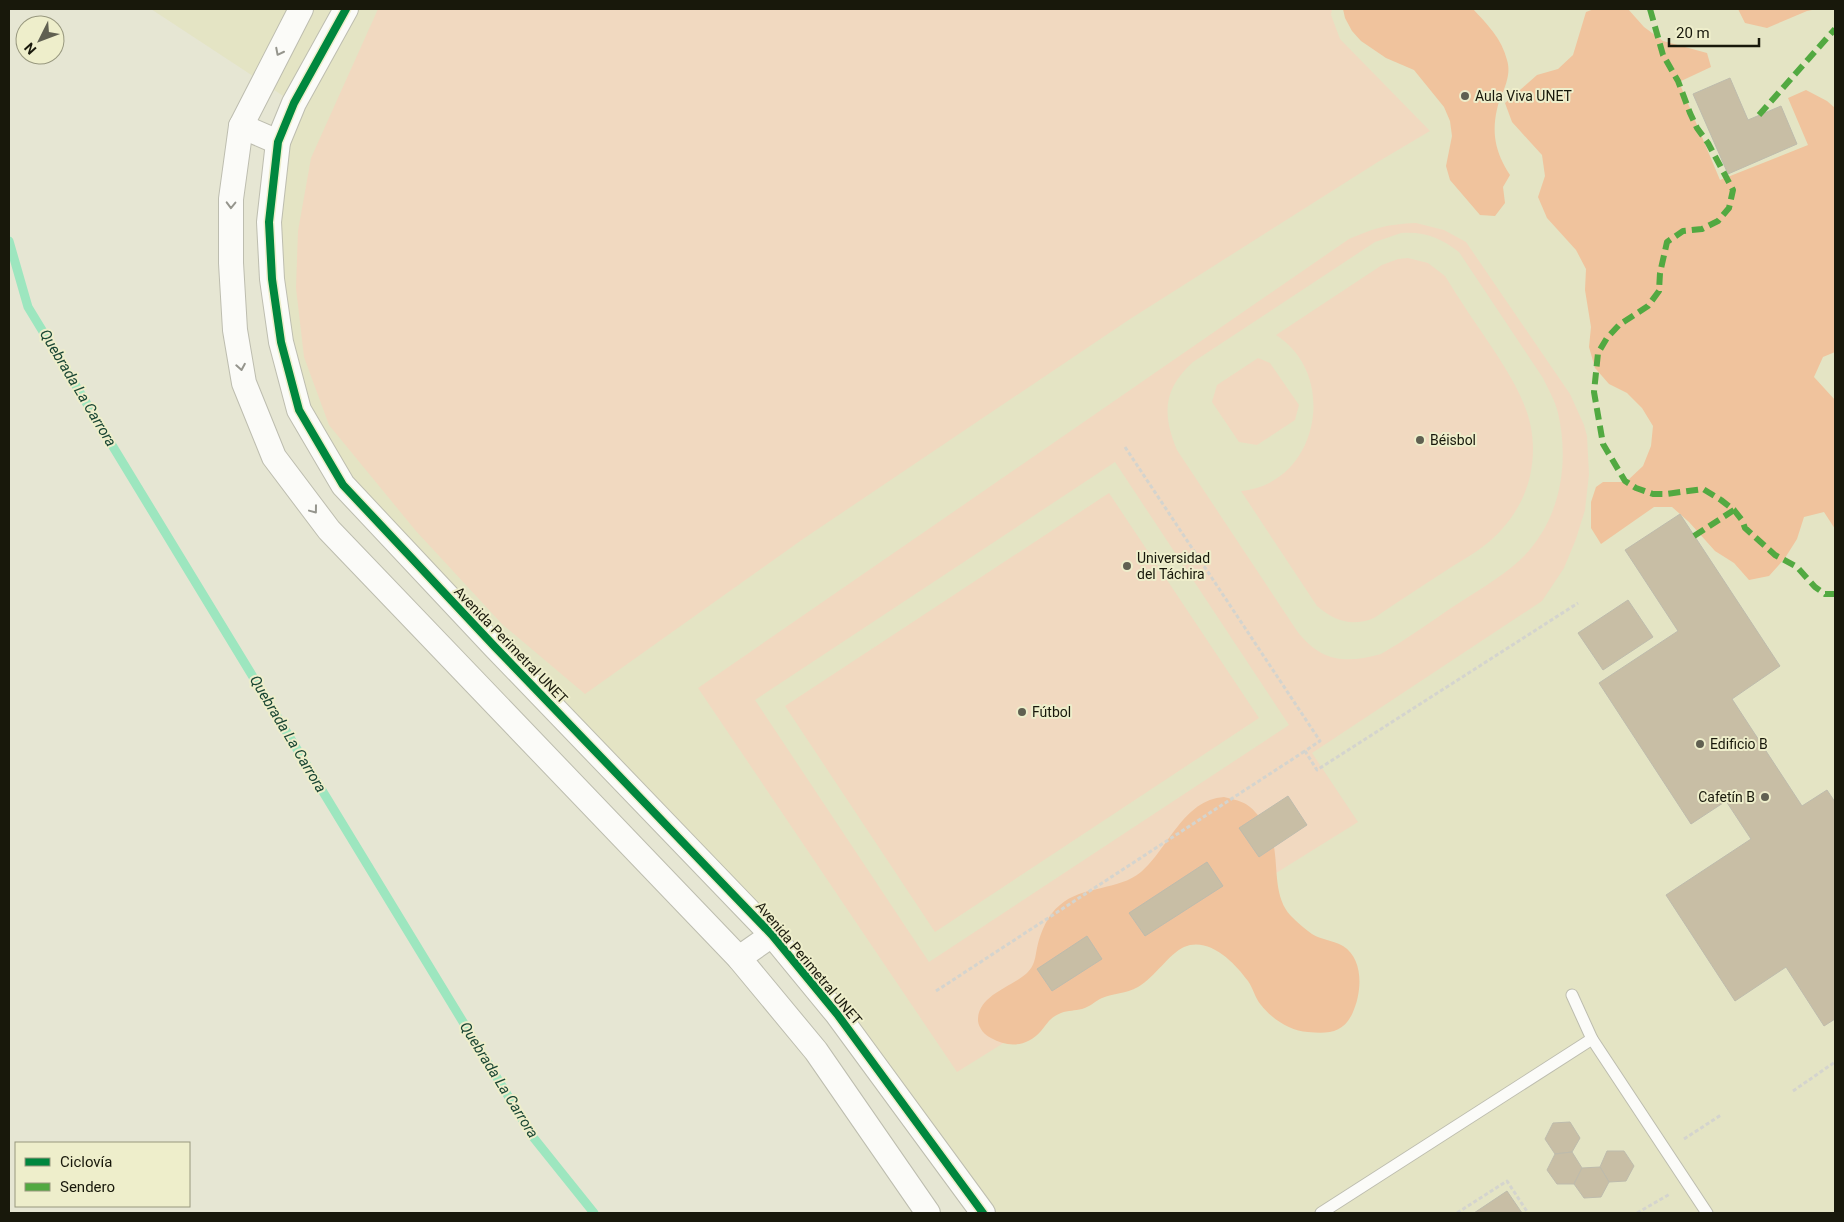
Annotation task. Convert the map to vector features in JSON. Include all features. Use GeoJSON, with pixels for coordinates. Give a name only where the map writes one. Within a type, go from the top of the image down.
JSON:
{"type":"FeatureCollection","features":[{"type":"Feature","properties":{"kind":"street"},"geometry":{"type":"LineString","coordinates":[[301,9],[241,126],[231,199],[231,263],[235,330],[244,383],[274,457],[329,530],[739,958],[816,1051],[928,1213]]}},
{"type":"Feature","properties":{"kind":"street","name":"Avenida Perimetral UNET"},"geometry":{"type":"LineString","coordinates":[[346,9],[294,103],[278,142],[269,222],[272,279],[281,342],[300,410],[343,485],[495,647],[772,935],[837,1014],[983,1213]]}},
{"type":"Feature","properties":{"kind":"street"},"geometry":{"type":"LineString","coordinates":[[241,126],[278,142]]}},
{"type":"Feature","properties":{"kind":"street"},"geometry":{"type":"LineString","coordinates":[[739,958],[772,935]]}},
{"type":"Feature","properties":{"kind":"lane"},"geometry":{"type":"LineString","coordinates":[[1572,995],[1592,1040],[1707,1213]]}},
{"type":"Feature","properties":{"kind":"lane"},"geometry":{"type":"LineString","coordinates":[[1321,1213],[1592,1040]]}},
{"type":"Feature","properties":{"kind":"path"},"geometry":{"type":"LineString","coordinates":[[936,991],[1320,741],[1125,447]]}},
{"type":"Feature","properties":{"kind":"path"},"geometry":{"type":"LineString","coordinates":[[1305,750],[1317,770],[1578,604]]}},
{"type":"Feature","properties":{"kind":"path"},"geometry":{"type":"LineString","coordinates":[[1793,1091],[1835,1062]]}},
{"type":"Feature","properties":{"kind":"path"},"geometry":{"type":"LineString","coordinates":[[1666,1150],[1721,1114]]}},
{"type":"Feature","properties":{"kind":"path"},"geometry":{"type":"LineString","coordinates":[[1457,1213],[1506,1181],[1528,1213]]}},
{"type":"Feature","properties":{"kind":"path"},"geometry":{"type":"LineString","coordinates":[[1637,1213],[1687,1183]]}},
{"type":"Feature","properties":{"kind":"shaded area","name":"Universidad del Táchira"},"geometry":{"type":"Polygon","coordinates":[[[151,9],[1835,9],[1835,1213],[983,1213],[837,1014],[343,485],[299,410],[272,279],[294,103],[151,9]]]}},
{"type":"Feature","properties":{"kind":"shaded area"},"geometry":{"type":"Polygon","coordinates":[[[378,9],[1332,9],[1331,15],[1340,39],[1430,131],[1130,319],[803,539],[585,694],[502,624],[416,531],[329,425],[304,357],[296,288],[298,231],[311,158],[378,9]]]}},
{"type":"Feature","properties":{"kind":"shaded area"},"geometry":{"type":"Polygon","coordinates":[[[1343,9],[1473,9],[1493,32],[1502,45],[1508,66],[1508,77],[1496,115],[1495,133],[1498,150],[1510,175],[1503,187],[1505,203],[1495,216],[1480,215],[1450,180],[1446,166],[1452,136],[1450,121],[1444,107],[1414,70],[1386,58],[1361,41],[1352,31],[1345,18],[1343,9]]]}},
{"type":"Feature","properties":{"kind":"shaded area"},"geometry":{"type":"Polygon","coordinates":[[[1594,9],[1628,9],[1644,27],[1663,41],[1707,53],[1711,67],[1679,82],[1720,180],[1808,145],[1788,98],[1806,90],[1827,101],[1835,108],[1835,352],[1823,357],[1814,377],[1835,400],[1835,529],[1824,512],[1804,517],[1797,539],[1785,558],[1769,576],[1749,580],[1734,563],[1715,551],[1689,522],[1672,507],[1654,507],[1601,544],[1591,528],[1591,502],[1596,487],[1603,482],[1626,482],[1643,466],[1651,446],[1653,426],[1642,408],[1627,393],[1609,384],[1595,368],[1589,347],[1591,327],[1585,290],[1586,269],[1576,250],[1547,218],[1538,197],[1545,176],[1542,155],[1512,122],[1505,103],[1537,75],[1558,69],[1573,55],[1586,12],[1594,9]]]}},
{"type":"Feature","properties":{"kind":"shaded area"},"geometry":{"type":"Polygon","coordinates":[[[1738,9],[1817,9],[1807,11],[1767,28],[1745,23],[1738,9]]]}},
{"type":"Feature","properties":{"kind":"shaded area"},"geometry":{"type":"Polygon","coordinates":[[[1416,223],[1444,230],[1466,242],[1570,394],[1584,425],[1587,436],[1589,474],[1585,510],[1564,568],[1542,601],[1312,753],[1358,822],[957,1072],[698,688],[1349,239],[1382,227],[1416,223]],[[1401,233],[1375,242],[1193,362],[1176,382],[1168,403],[1169,425],[1177,450],[1297,631],[1315,649],[1334,658],[1356,659],[1381,654],[1408,638],[1512,567],[1534,545],[1544,528],[1553,510],[1562,472],[1561,433],[1558,413],[1551,395],[1543,378],[1459,252],[1432,236],[1417,233],[1401,233]],[[1115,462],[755,700],[929,962],[1289,725],[1115,462]]]}},
{"type":"Feature","properties":{"kind":"shaded area","name":"Béisbol"},"geometry":{"type":"Polygon","coordinates":[[[1408,258],[1428,263],[1445,276],[1512,379],[1526,409],[1533,440],[1530,476],[1524,496],[1514,514],[1485,545],[1374,618],[1358,622],[1344,621],[1337,619],[1317,606],[1241,491],[1267,484],[1288,469],[1303,449],[1311,426],[1313,401],[1308,376],[1296,353],[1276,335],[1382,265],[1398,259],[1408,258]]]}},
{"type":"Feature","properties":{"kind":"shaded area"},"geometry":{"type":"Polygon","coordinates":[[[1258,358],[1270,363],[1299,405],[1295,420],[1257,445],[1239,442],[1212,402],[1217,385],[1258,358]]]}},
{"type":"Feature","properties":{"kind":"shaded area","name":"Fútbol"},"geometry":{"type":"Polygon","coordinates":[[[1109,493],[1259,718],[935,932],[785,706],[1109,493]]]}},
{"type":"Feature","properties":{"kind":"shaded area"},"geometry":{"type":"Polygon","coordinates":[[[1224,797],[1247,805],[1271,831],[1279,892],[1291,916],[1312,934],[1343,946],[1355,959],[1359,976],[1358,995],[1353,1012],[1345,1024],[1335,1031],[1323,1033],[1301,1031],[1288,1027],[1265,1010],[1248,981],[1229,959],[1212,948],[1203,945],[1193,945],[1178,950],[1150,978],[1138,987],[1102,998],[1085,1008],[1066,1011],[1057,1015],[1036,1036],[1024,1043],[1004,1043],[991,1038],[985,1033],[978,1021],[979,1012],[983,1004],[996,992],[1021,978],[1030,970],[1042,930],[1048,919],[1060,905],[1079,894],[1111,886],[1132,878],[1151,862],[1187,816],[1210,800],[1224,797]]]}},
{"type":"Feature","properties":{"kind":"building"},"geometry":{"type":"Polygon","coordinates":[[[1730,78],[1748,120],[1781,106],[1797,144],[1728,174],[1693,94],[1730,78]]]}},
{"type":"Feature","properties":{"kind":"building","name":"Edificio B"},"geometry":{"type":"Polygon","coordinates":[[[1680,514],[1780,666],[1732,699],[1802,806],[1827,790],[1835,802],[1835,1019],[1824,1026],[1786,967],[1735,1001],[1666,895],[1751,839],[1726,801],[1691,824],[1599,683],[1678,631],[1625,550],[1680,514]]]}},
{"type":"Feature","properties":{"kind":"building"},"geometry":{"type":"Polygon","coordinates":[[[1628,600],[1653,637],[1603,670],[1578,633],[1628,600]]]}},
{"type":"Feature","properties":{"kind":"building"},"geometry":{"type":"Polygon","coordinates":[[[1288,796],[1307,825],[1259,857],[1239,828],[1288,796]]]}},
{"type":"Feature","properties":{"kind":"building"},"geometry":{"type":"Polygon","coordinates":[[[1207,862],[1223,886],[1145,936],[1129,913],[1207,862]]]}},
{"type":"Feature","properties":{"kind":"building"},"geometry":{"type":"Polygon","coordinates":[[[1087,936],[1102,959],[1052,991],[1037,969],[1087,936]]]}},
{"type":"Feature","properties":{"kind":"building"},"geometry":{"type":"Polygon","coordinates":[[[1570,1122],[1580,1138],[1572,1152],[1555,1154],[1545,1139],[1553,1123],[1570,1122]]]}},
{"type":"Feature","properties":{"kind":"building"},"geometry":{"type":"Polygon","coordinates":[[[1607,1151],[1624,1151],[1634,1166],[1626,1181],[1609,1182],[1600,1167],[1607,1151]]]}},
{"type":"Feature","properties":{"kind":"building"},"geometry":{"type":"Polygon","coordinates":[[[1572,1152],[1582,1168],[1574,1184],[1557,1184],[1547,1170],[1555,1154],[1572,1152]]]}},
{"type":"Feature","properties":{"kind":"building"},"geometry":{"type":"Polygon","coordinates":[[[1600,1167],[1609,1182],[1601,1197],[1584,1198],[1574,1184],[1582,1168],[1600,1167]]]}},
{"type":"Feature","properties":{"kind":"building"},"geometry":{"type":"Polygon","coordinates":[[[1507,1191],[1522,1213],[1474,1213],[1507,1191]]]}},
{"type":"Feature","properties":{"kind":"waterway","name":"Quebrada La Carrora"},"geometry":{"type":"LineString","coordinates":[[9,241],[28,307],[533,1137],[594,1213]]}},
{"type":"Feature","properties":{"kind":"marked path"},"geometry":{"type":"LineString","coordinates":[[1650,9],[1663,55],[1678,81],[1697,128],[1708,143],[1733,190],[1729,208],[1718,221],[1702,229],[1683,231],[1667,242],[1660,273],[1659,291],[1648,306],[1619,325],[1607,338],[1598,353],[1594,392],[1603,444],[1625,481],[1636,488],[1653,494],[1703,489],[1734,510],[1742,520],[1745,528],[1775,555],[1797,567],[1815,587],[1825,594],[1835,594]]}},
{"type":"Feature","properties":{"kind":"marked path"},"geometry":{"type":"LineString","coordinates":[[1759,115],[1835,29]]}},
{"type":"Feature","properties":{"kind":"marked path"},"geometry":{"type":"LineString","coordinates":[[1694,536],[1734,510]]}},
{"type":"Feature","properties":{"kind":"cycle path"},"geometry":{"type":"LineString","coordinates":[[346,9],[294,103],[278,142],[269,222],[272,279],[281,342],[299,410],[343,485],[495,647],[772,935],[837,1014],[983,1213]]}},
{"type":"Feature","properties":{"kind":"place","name":"Aula Viva UNET"},"geometry":{"type":"Point","coordinates":[1465,96]}},
{"type":"Feature","properties":{"kind":"place","name":"Béisbol"},"geometry":{"type":"Point","coordinates":[1420,440]}},
{"type":"Feature","properties":{"kind":"place","name":"Universidad del Táchira"},"geometry":{"type":"Point","coordinates":[1127,566]}},
{"type":"Feature","properties":{"kind":"place","name":"Fútbol"},"geometry":{"type":"Point","coordinates":[1022,712]}},
{"type":"Feature","properties":{"kind":"place","name":"Edificio B"},"geometry":{"type":"Point","coordinates":[1700,744]}},
{"type":"Feature","properties":{"kind":"place","name":"Cafetín B"},"geometry":{"type":"Point","coordinates":[1765,797]}}]}
